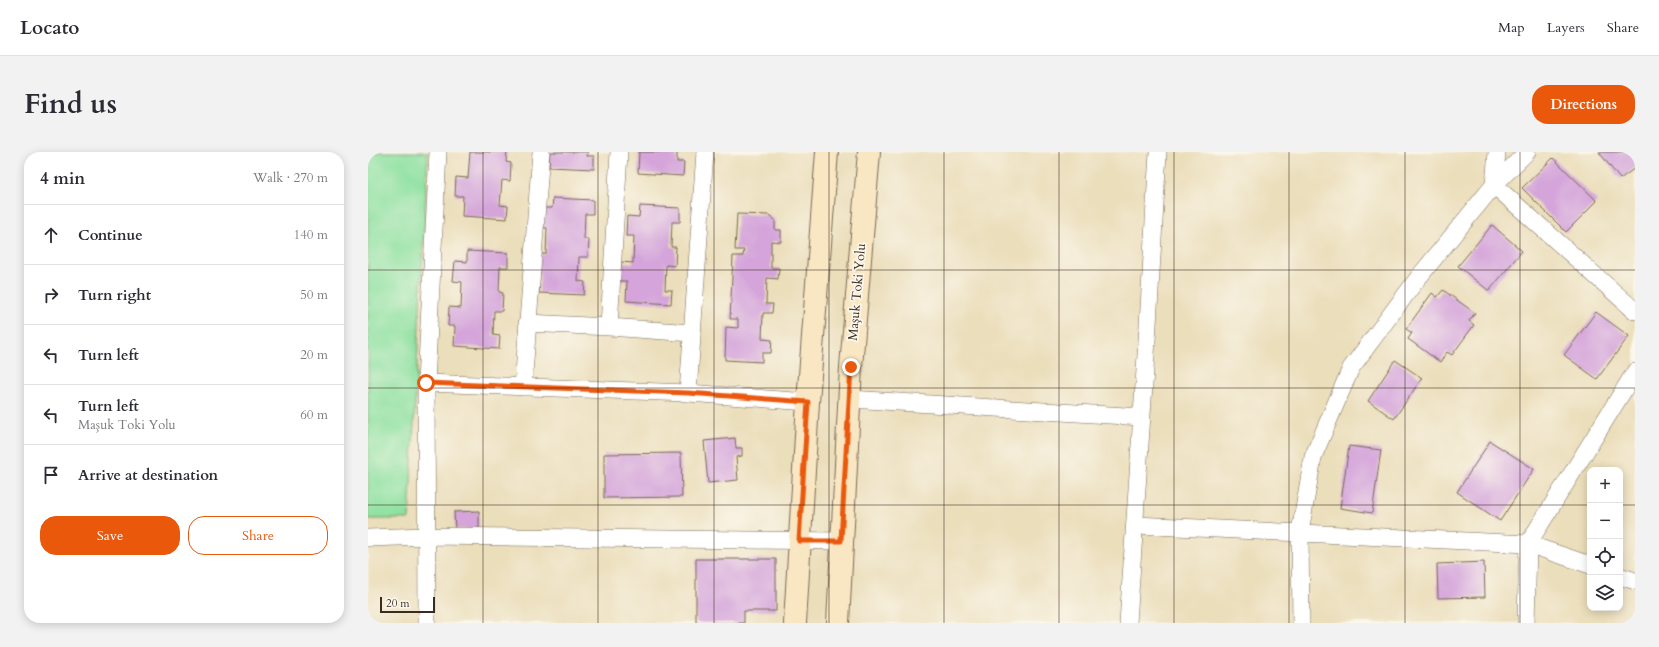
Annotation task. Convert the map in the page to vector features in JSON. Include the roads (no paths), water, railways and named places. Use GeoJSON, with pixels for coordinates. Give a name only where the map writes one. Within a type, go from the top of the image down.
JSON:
{"type":"FeatureCollection","features":[{"type":"Feature","properties":{"kind":"main road"},"geometry":{"type":"LineString","coordinates":[[795,623],[808,402],[827,152]]}},
{"type":"Feature","properties":{"kind":"main road","name":"Maşuk Toki Yolu"},"geometry":{"type":"LineString","coordinates":[[838,623],[841,541],[850,399],[869,152]]}},
{"type":"Feature","properties":{"kind":"street"},"geometry":{"type":"LineString","coordinates":[[427,623],[426,383],[438,152]]}},
{"type":"Feature","properties":{"kind":"street"},"geometry":{"type":"LineString","coordinates":[[523,387],[541,152]]}},
{"type":"Feature","properties":{"kind":"street"},"geometry":{"type":"LineString","coordinates":[[609,327],[619,152]]}},
{"type":"Feature","properties":{"kind":"street"},"geometry":{"type":"LineString","coordinates":[[688,393],[705,152]]}},
{"type":"Feature","properties":{"kind":"street"},"geometry":{"type":"LineString","coordinates":[[1128,623],[1158,152]]}},
{"type":"Feature","properties":{"kind":"street"},"geometry":{"type":"LineString","coordinates":[[1494,185],[1497,152]]}},
{"type":"Feature","properties":{"kind":"street"},"geometry":{"type":"LineString","coordinates":[[1301,623],[1300,532],[1313,457],[1350,368],[1418,278],[1494,185],[1527,152]]}},
{"type":"Feature","properties":{"kind":"street"},"geometry":{"type":"LineString","coordinates":[[1494,185],[1635,311]]}},
{"type":"Feature","properties":{"kind":"street"},"geometry":{"type":"LineString","coordinates":[[527,323],[692,333]]}},
{"type":"Feature","properties":{"kind":"street"},"geometry":{"type":"LineString","coordinates":[[1526,623],[1528,544],[1635,372]]}},
{"type":"Feature","properties":{"kind":"street"},"geometry":{"type":"LineString","coordinates":[[426,383],[688,393],[808,402]]}},
{"type":"Feature","properties":{"kind":"street"},"geometry":{"type":"LineString","coordinates":[[850,399],[1142,417]]}},
{"type":"Feature","properties":{"kind":"street"},"geometry":{"type":"LineString","coordinates":[[1135,525],[1528,544],[1587,564]]}},
{"type":"Feature","properties":{"kind":"street"},"geometry":{"type":"LineString","coordinates":[[368,538],[426,536],[841,541]]}},
{"type":"Feature","properties":{"kind":"street"},"geometry":{"type":"LineString","coordinates":[[1623,577],[1635,581]]}}]}
